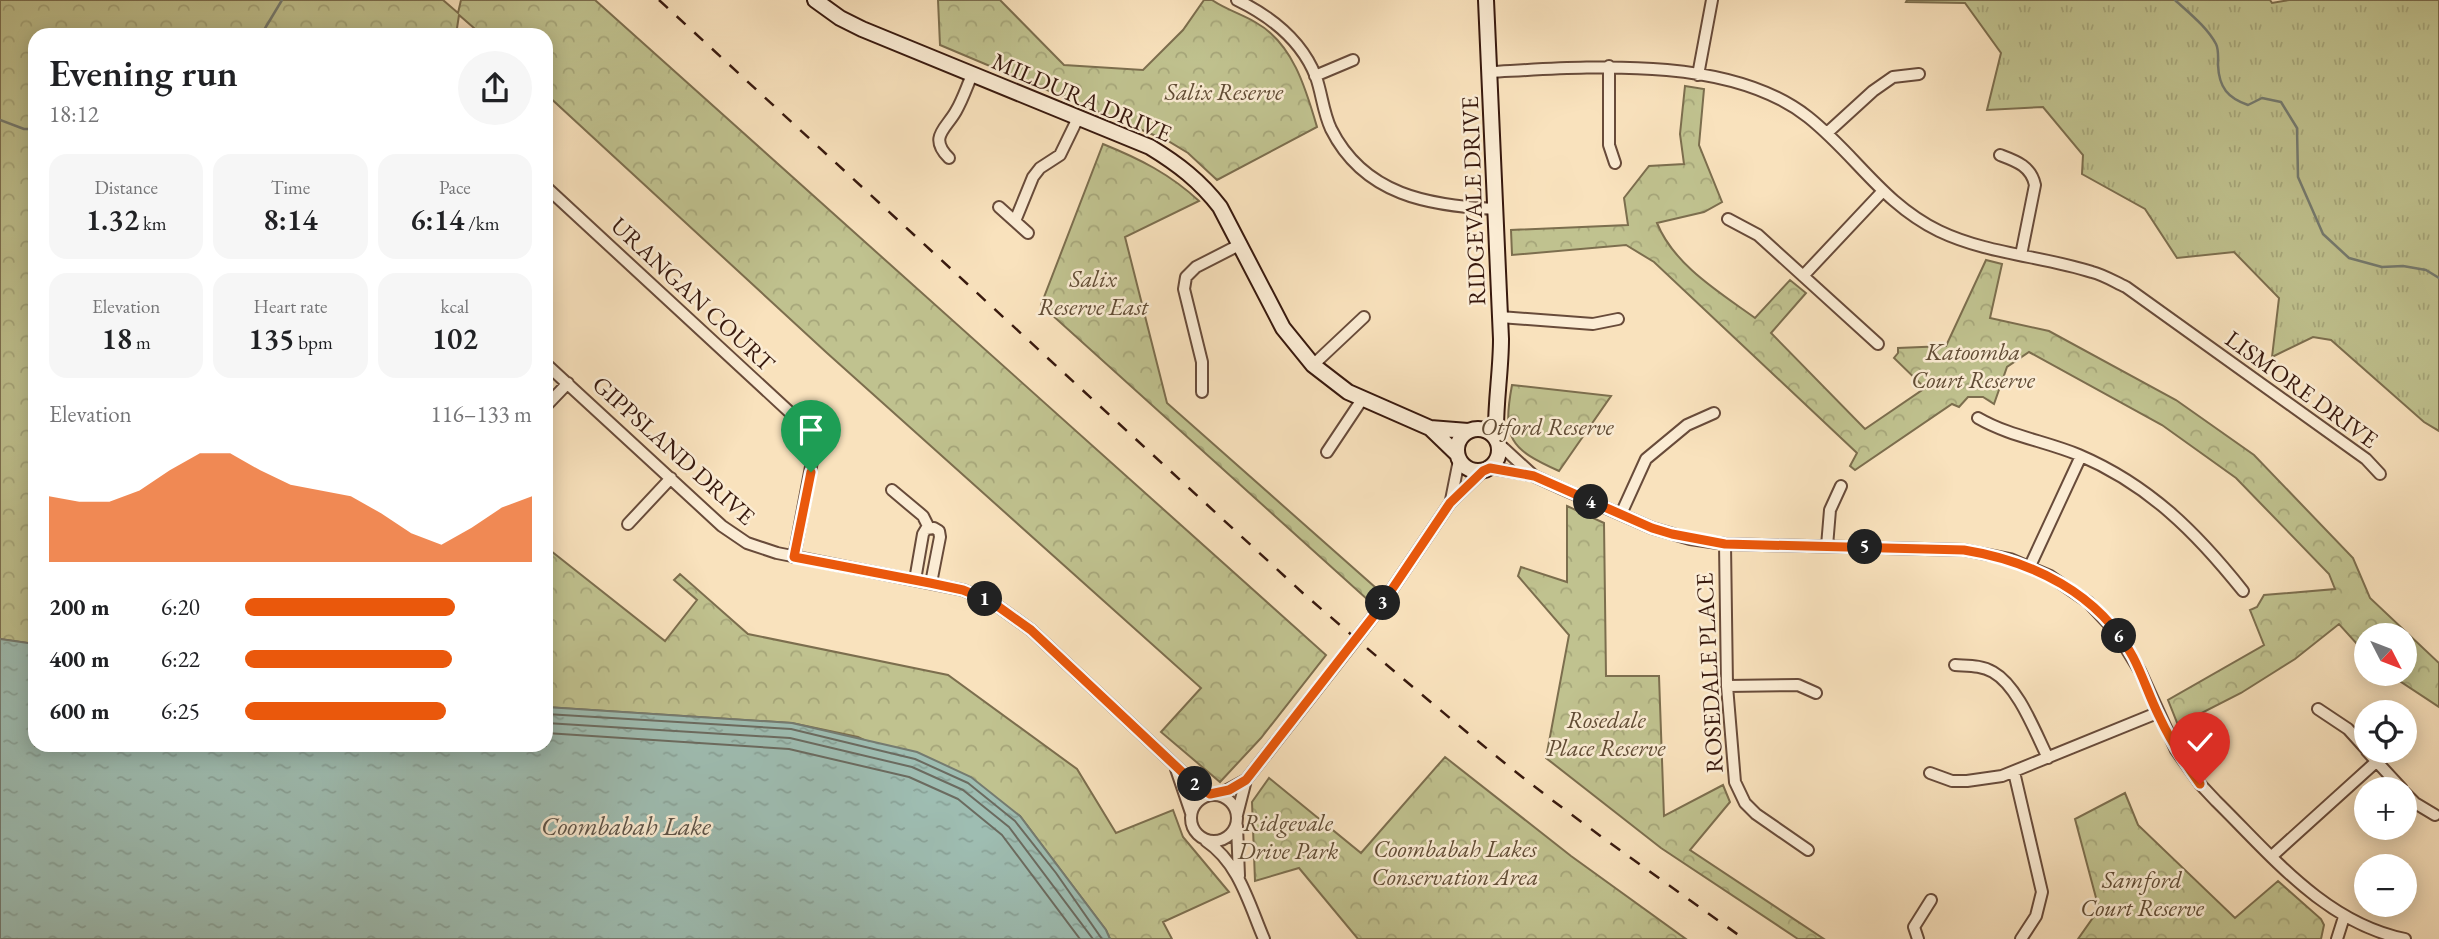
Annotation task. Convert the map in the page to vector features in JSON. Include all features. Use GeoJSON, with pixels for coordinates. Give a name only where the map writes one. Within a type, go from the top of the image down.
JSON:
{"type":"FeatureCollection","features":[{"type":"Feature","properties":{"kind":"street","name":"MILDURA DRIVE"},"geometry":{"type":"LineString","coordinates":[[815,0],[840,18],[862,29],[1150,147],[1181,166],[1209,192],[1241,244],[1283,328],[1313,365],[1348,391],[1430,428],[1472,430]]}},
{"type":"Feature","properties":{"kind":"street"},"geometry":{"type":"LineString","coordinates":[[1237,0],[1252,3],[1300,48],[1315,76],[1331,128],[1347,154],[1370,176],[1404,195],[1466,208],[1496,209]]}},
{"type":"Feature","properties":{"kind":"street","name":"RIDGEVALE DRIVE"},"geometry":{"type":"LineString","coordinates":[[1486,0],[1501,353],[1495,400],[1497,441]]}},
{"type":"Feature","properties":{"kind":"street"},"geometry":{"type":"LineString","coordinates":[[1698,75],[1712,0]]}},
{"type":"Feature","properties":{"kind":"street"},"geometry":{"type":"LineString","coordinates":[[1315,76],[1353,60]]}},
{"type":"Feature","properties":{"kind":"street"},"geometry":{"type":"LineString","coordinates":[[1609,66],[1609,145],[1615,163]]}},
{"type":"Feature","properties":{"kind":"street","name":"LISMORE DRIVE"},"geometry":{"type":"LineString","coordinates":[[1490,72],[1609,66],[1644,67],[1743,85],[1786,102],[1827,133],[1882,192],[1905,211],[1962,240],[2096,272],[2126,287],[2202,335],[2366,459],[2379,474]]}},
{"type":"Feature","properties":{"kind":"street"},"geometry":{"type":"LineString","coordinates":[[1827,133],[1892,77],[1919,74]]}},
{"type":"Feature","properties":{"kind":"street"},"geometry":{"type":"LineString","coordinates":[[949,158],[940,146],[939,138],[942,128],[958,108],[972,75]]}},
{"type":"Feature","properties":{"kind":"street"},"geometry":{"type":"LineString","coordinates":[[1015,220],[1033,177],[1040,168],[1060,155],[1077,118]]}},
{"type":"Feature","properties":{"kind":"street"},"geometry":{"type":"LineString","coordinates":[[2000,155],[2017,161],[2028,170],[2035,185],[2021,255]]}},
{"type":"Feature","properties":{"kind":"street"},"geometry":{"type":"LineString","coordinates":[[1804,276],[1882,192]]}},
{"type":"Feature","properties":{"kind":"street","name":"URANGAN COURT"},"geometry":{"type":"LineString","coordinates":[[553,193],[808,432],[813,456],[794,557]]}},
{"type":"Feature","properties":{"kind":"street"},"geometry":{"type":"LineString","coordinates":[[999,207],[1028,233]]}},
{"type":"Feature","properties":{"kind":"street"},"geometry":{"type":"LineString","coordinates":[[1728,219],[1758,235],[1878,344]]}},
{"type":"Feature","properties":{"kind":"street"},"geometry":{"type":"LineString","coordinates":[[1202,392],[1202,362],[1184,289],[1186,277],[1196,267],[1241,244]]}},
{"type":"Feature","properties":{"kind":"street"},"geometry":{"type":"LineString","coordinates":[[1313,365],[1364,317]]}},
{"type":"Feature","properties":{"kind":"street"},"geometry":{"type":"LineString","coordinates":[[1500,317],[1593,324],[1618,319]]}},
{"type":"Feature","properties":{"kind":"street","name":"GIPPSLAND DRIVE"},"geometry":{"type":"LineString","coordinates":[[553,370],[722,526],[740,538],[761,548],[794,557],[930,583],[992,602],[1019,620],[1198,787],[1214,795]]}},
{"type":"Feature","properties":{"kind":"street"},"geometry":{"type":"LineString","coordinates":[[553,399],[568,383]]}},
{"type":"Feature","properties":{"kind":"street"},"geometry":{"type":"LineString","coordinates":[[1327,452],[1363,398]]}},
{"type":"Feature","properties":{"kind":"street","name":"RIDGEVALE DRIVE"},"geometry":{"type":"LineString","coordinates":[[1472,430],[1495,400]]}},
{"type":"Feature","properties":{"kind":"street"},"geometry":{"type":"LineString","coordinates":[[1621,514],[1646,459],[1687,425],[1714,413]]}},
{"type":"Feature","properties":{"kind":"street"},"geometry":{"type":"LineString","coordinates":[[1978,418],[1999,430],[2081,456],[2128,481],[2176,516],[2209,548],[2243,591]]}},
{"type":"Feature","properties":{"kind":"street","name":"MILDURA DRIVE"},"geometry":{"type":"LineString","coordinates":[[1430,428],[1458,457]]}},
{"type":"Feature","properties":{"kind":"street"},"geometry":{"type":"LineString","coordinates":[[1450,503],[1459,440],[1472,430],[1487,430],[1534,476]]}},
{"type":"Feature","properties":{"kind":"street"},"geometry":{"type":"LineString","coordinates":[[1203,838],[1210,841],[1224,839],[1234,829],[1246,780],[1376,613],[1450,503],[1498,457],[1497,441]]}},
{"type":"Feature","properties":{"kind":"street"},"geometry":{"type":"LineString","coordinates":[[2030,566],[2081,456]]}},
{"type":"Feature","properties":{"kind":"street"},"geometry":{"type":"LineString","coordinates":[[1458,457],[1469,470],[1534,476],[1672,534],[1725,544],[1964,550],[2030,566],[2088,602],[2116,632],[2135,662],[2176,750],[2200,784],[2272,856],[2318,898],[2344,917],[2379,932],[2405,939]]}},
{"type":"Feature","properties":{"kind":"street"},"geometry":{"type":"LineString","coordinates":[[628,524],[671,478]]}},
{"type":"Feature","properties":{"kind":"street"},"geometry":{"type":"LineString","coordinates":[[1827,546],[1830,510],[1842,486]]}},
{"type":"Feature","properties":{"kind":"street"},"geometry":{"type":"LineString","coordinates":[[892,490],[923,516],[929,528]]}},
{"type":"Feature","properties":{"kind":"street"},"geometry":{"type":"LineString","coordinates":[[915,580],[923,534],[929,528]]}},
{"type":"Feature","properties":{"kind":"street"},"geometry":{"type":"LineString","coordinates":[[929,528],[937,529],[940,537],[930,583]]}},
{"type":"Feature","properties":{"kind":"street","name":"ROSEDALE PLACE"},"geometry":{"type":"LineString","coordinates":[[1725,544],[1727,686],[1732,770],[1738,792],[1745,803],[1756,814],[1808,850]]}},
{"type":"Feature","properties":{"kind":"street"},"geometry":{"type":"LineString","coordinates":[[1955,665],[1979,666],[2004,680],[2048,758]]}},
{"type":"Feature","properties":{"kind":"street"},"geometry":{"type":"LineString","coordinates":[[1727,686],[1798,685],[1816,693]]}},
{"type":"Feature","properties":{"kind":"street"},"geometry":{"type":"LineString","coordinates":[[2318,709],[2354,736]]}},
{"type":"Feature","properties":{"kind":"street"},"geometry":{"type":"LineString","coordinates":[[1930,773],[1952,780],[1967,781],[2014,772],[2157,713]]}},
{"type":"Feature","properties":{"kind":"street"},"geometry":{"type":"LineString","coordinates":[[2272,856],[2375,763]]}},
{"type":"Feature","properties":{"kind":"street"},"geometry":{"type":"LineString","coordinates":[[2379,763],[2391,777]]}},
{"type":"Feature","properties":{"kind":"street","name":"GIPPSLAND DRIVE"},"geometry":{"type":"LineString","coordinates":[[1175,766],[1191,814]]}},
{"type":"Feature","properties":{"kind":"street"},"geometry":{"type":"LineString","coordinates":[[2014,772],[2042,892],[2036,916],[2021,939]]}},
{"type":"Feature","properties":{"kind":"street"},"geometry":{"type":"LineString","coordinates":[[1246,780],[1197,801],[1191,814],[1193,828],[1218,848],[1239,879],[1264,939]]}},
{"type":"Feature","properties":{"kind":"street"},"geometry":{"type":"LineString","coordinates":[[1214,795],[1231,802],[1237,818],[1239,879]]}},
{"type":"Feature","properties":{"kind":"street"},"geometry":{"type":"LineString","coordinates":[[2417,804],[2435,815]]}},
{"type":"Feature","properties":{"kind":"street"},"geometry":{"type":"LineString","coordinates":[[1918,939],[1914,927],[1931,900]]}},
{"type":"Feature","properties":{"kind":"street"},"geometry":{"type":"LineString","coordinates":[[2336,939],[2344,917]]}},
{"type":"Feature","properties":{"kind":"green space"},"geometry":{"type":"Polygon","coordinates":[[[0,0],[443,0],[458,13],[461,0],[595,0],[1326,655],[1261,738],[1220,782],[1161,732],[1201,688],[827,353],[553,100],[553,28],[474,28],[459,15],[457,28],[28,28],[28,643],[0,639],[0,0]]]}},
{"type":"Feature","properties":{"kind":"green space","name":"Salix Reserve"},"geometry":{"type":"Polygon","coordinates":[[[938,0],[1000,0],[1064,65],[1143,70],[1183,30],[1204,0],[1212,0],[1255,22],[1279,42],[1303,83],[1317,127],[1217,180],[1188,153],[1168,141],[940,45],[938,0]]]}},
{"type":"Feature","properties":{"kind":"green space"},"geometry":{"type":"Polygon","coordinates":[[[2270,0],[2272,3],[2289,0],[2439,0],[2439,431],[2424,422],[2331,340],[2313,337],[2272,357],[2279,298],[2234,252],[2177,258],[2145,209],[2082,174],[2083,155],[2043,107],[1987,110],[2001,53],[1965,3],[1906,2],[2270,0]]]}},
{"type":"Feature","properties":{"kind":"green space","name":"Katoomba Court Reserve"},"geometry":{"type":"Polygon","coordinates":[[[1685,86],[1704,89],[1699,145],[1722,202],[1704,212],[1657,223],[1665,238],[1686,265],[1755,318],[1790,280],[1806,293],[1771,333],[1865,429],[1925,388],[1894,358],[1898,348],[1946,346],[1986,260],[2002,264],[1990,318],[2049,331],[2176,400],[2254,455],[2353,558],[2370,598],[2397,623],[2354,623],[2354,641],[2339,624],[2295,659],[2241,693],[2178,725],[2168,700],[2264,645],[2250,610],[2257,607],[2264,595],[2335,589],[2329,574],[2236,478],[2162,425],[2029,352],[2007,367],[1994,404],[1983,397],[1968,397],[1959,407],[1952,404],[1855,470],[1850,466],[1857,453],[1654,262],[1626,245],[1512,255],[1511,230],[1628,225],[1624,198],[1649,166],[1684,164],[1680,134],[1685,86]]]}},
{"type":"Feature","properties":{"kind":"green space","name":"Salix Reserve East"},"geometry":{"type":"Polygon","coordinates":[[[1103,144],[1154,168],[1199,201],[1125,237],[1167,403],[1376,588],[1368,600],[1041,305],[1103,144]]]}},
{"type":"Feature","properties":{"kind":"green space","name":"Otford Reserve"},"geometry":{"type":"Polygon","coordinates":[[[1512,385],[1611,396],[1559,471],[1530,456],[1513,440],[1508,418],[1512,385]]]}},
{"type":"Feature","properties":{"kind":"green space","name":"Rosedale Place Reserve"},"geometry":{"type":"Polygon","coordinates":[[[1567,506],[1604,523],[1606,676],[1659,676],[1664,816],[1723,785],[1730,802],[1690,850],[1824,939],[1798,939],[1661,848],[1546,758],[1569,635],[1518,576],[1521,567],[1567,582],[1567,506]]]}},
{"type":"Feature","properties":{"kind":"green space"},"geometry":{"type":"Polygon","coordinates":[[[553,553],[665,641],[697,600],[674,580],[680,574],[748,634],[948,675],[1077,769],[1116,833],[1173,810],[1183,837],[1229,892],[1163,922],[1172,939],[1110,939],[1020,816],[858,737],[792,723],[553,707],[553,553]]]}},
{"type":"Feature","properties":{"kind":"green space","name":"Katoomba Court Reserve"},"geometry":{"type":"Polygon","coordinates":[[[2417,642],[2439,663],[2439,707],[2407,686],[2417,686],[2417,642]]]}},
{"type":"Feature","properties":{"kind":"green space","name":"Coombabah Lakes Conservation Area"},"geometry":{"type":"Polygon","coordinates":[[[1445,757],[1571,856],[1686,939],[1358,939],[1299,868],[1255,881],[1252,802],[1269,778],[1361,853],[1445,757]]]}},
{"type":"Feature","properties":{"kind":"green space","name":"Samford Court Reserve"},"geometry":{"type":"Polygon","coordinates":[[[2125,793],[2138,825],[2235,918],[2278,881],[2321,919],[2324,925],[2321,939],[2078,939],[2099,909],[2075,819],[2125,793]]]}},
{"type":"Feature","properties":{"kind":"water","name":"Coombabah Lake"},"geometry":{"type":"Polygon","coordinates":[[[0,639],[28,643],[28,752],[553,752],[553,707],[792,723],[917,752],[971,777],[1020,816],[1110,939],[0,939],[0,639]]]}},
{"type":"Feature","properties":{"kind":"waterway"},"geometry":{"type":"LineString","coordinates":[[265,28],[282,0]]}},
{"type":"Feature","properties":{"kind":"waterway"},"geometry":{"type":"LineString","coordinates":[[2175,0],[2203,26],[2216,44],[2220,80],[2230,95],[2248,105],[2262,98],[2281,102],[2297,128],[2298,177],[2323,234],[2349,258],[2382,267],[2403,266],[2426,270],[2439,278]]}},
{"type":"Feature","properties":{"kind":"waterway"},"geometry":{"type":"LineString","coordinates":[[0,120],[28,129]]}},
{"type":"Feature","properties":{"kind":"railway"},"geometry":{"type":"LineString","coordinates":[[659,0],[1305,595],[1526,780],[1744,939]]}},
{"type":"Feature","properties":{"kind":"route"},"geometry":{"type":"LineString","coordinates":[[811,472],[794,557],[963,590],[992,602],[1031,630],[1175,766],[1210,794],[1218,795],[1246,780],[1376,613],[1450,503],[1483,471],[1490,468],[1534,476],[1652,528],[1690,539],[1725,544],[1964,550],[2030,566],[2088,602],[2116,632],[2131,653],[2176,750],[2200,784]]}},
{"type":"Feature","properties":{"kind":"park label","name":"Ridgevale Drive Park"},"geometry":{"type":"Point","coordinates":[1288,836]}}]}
